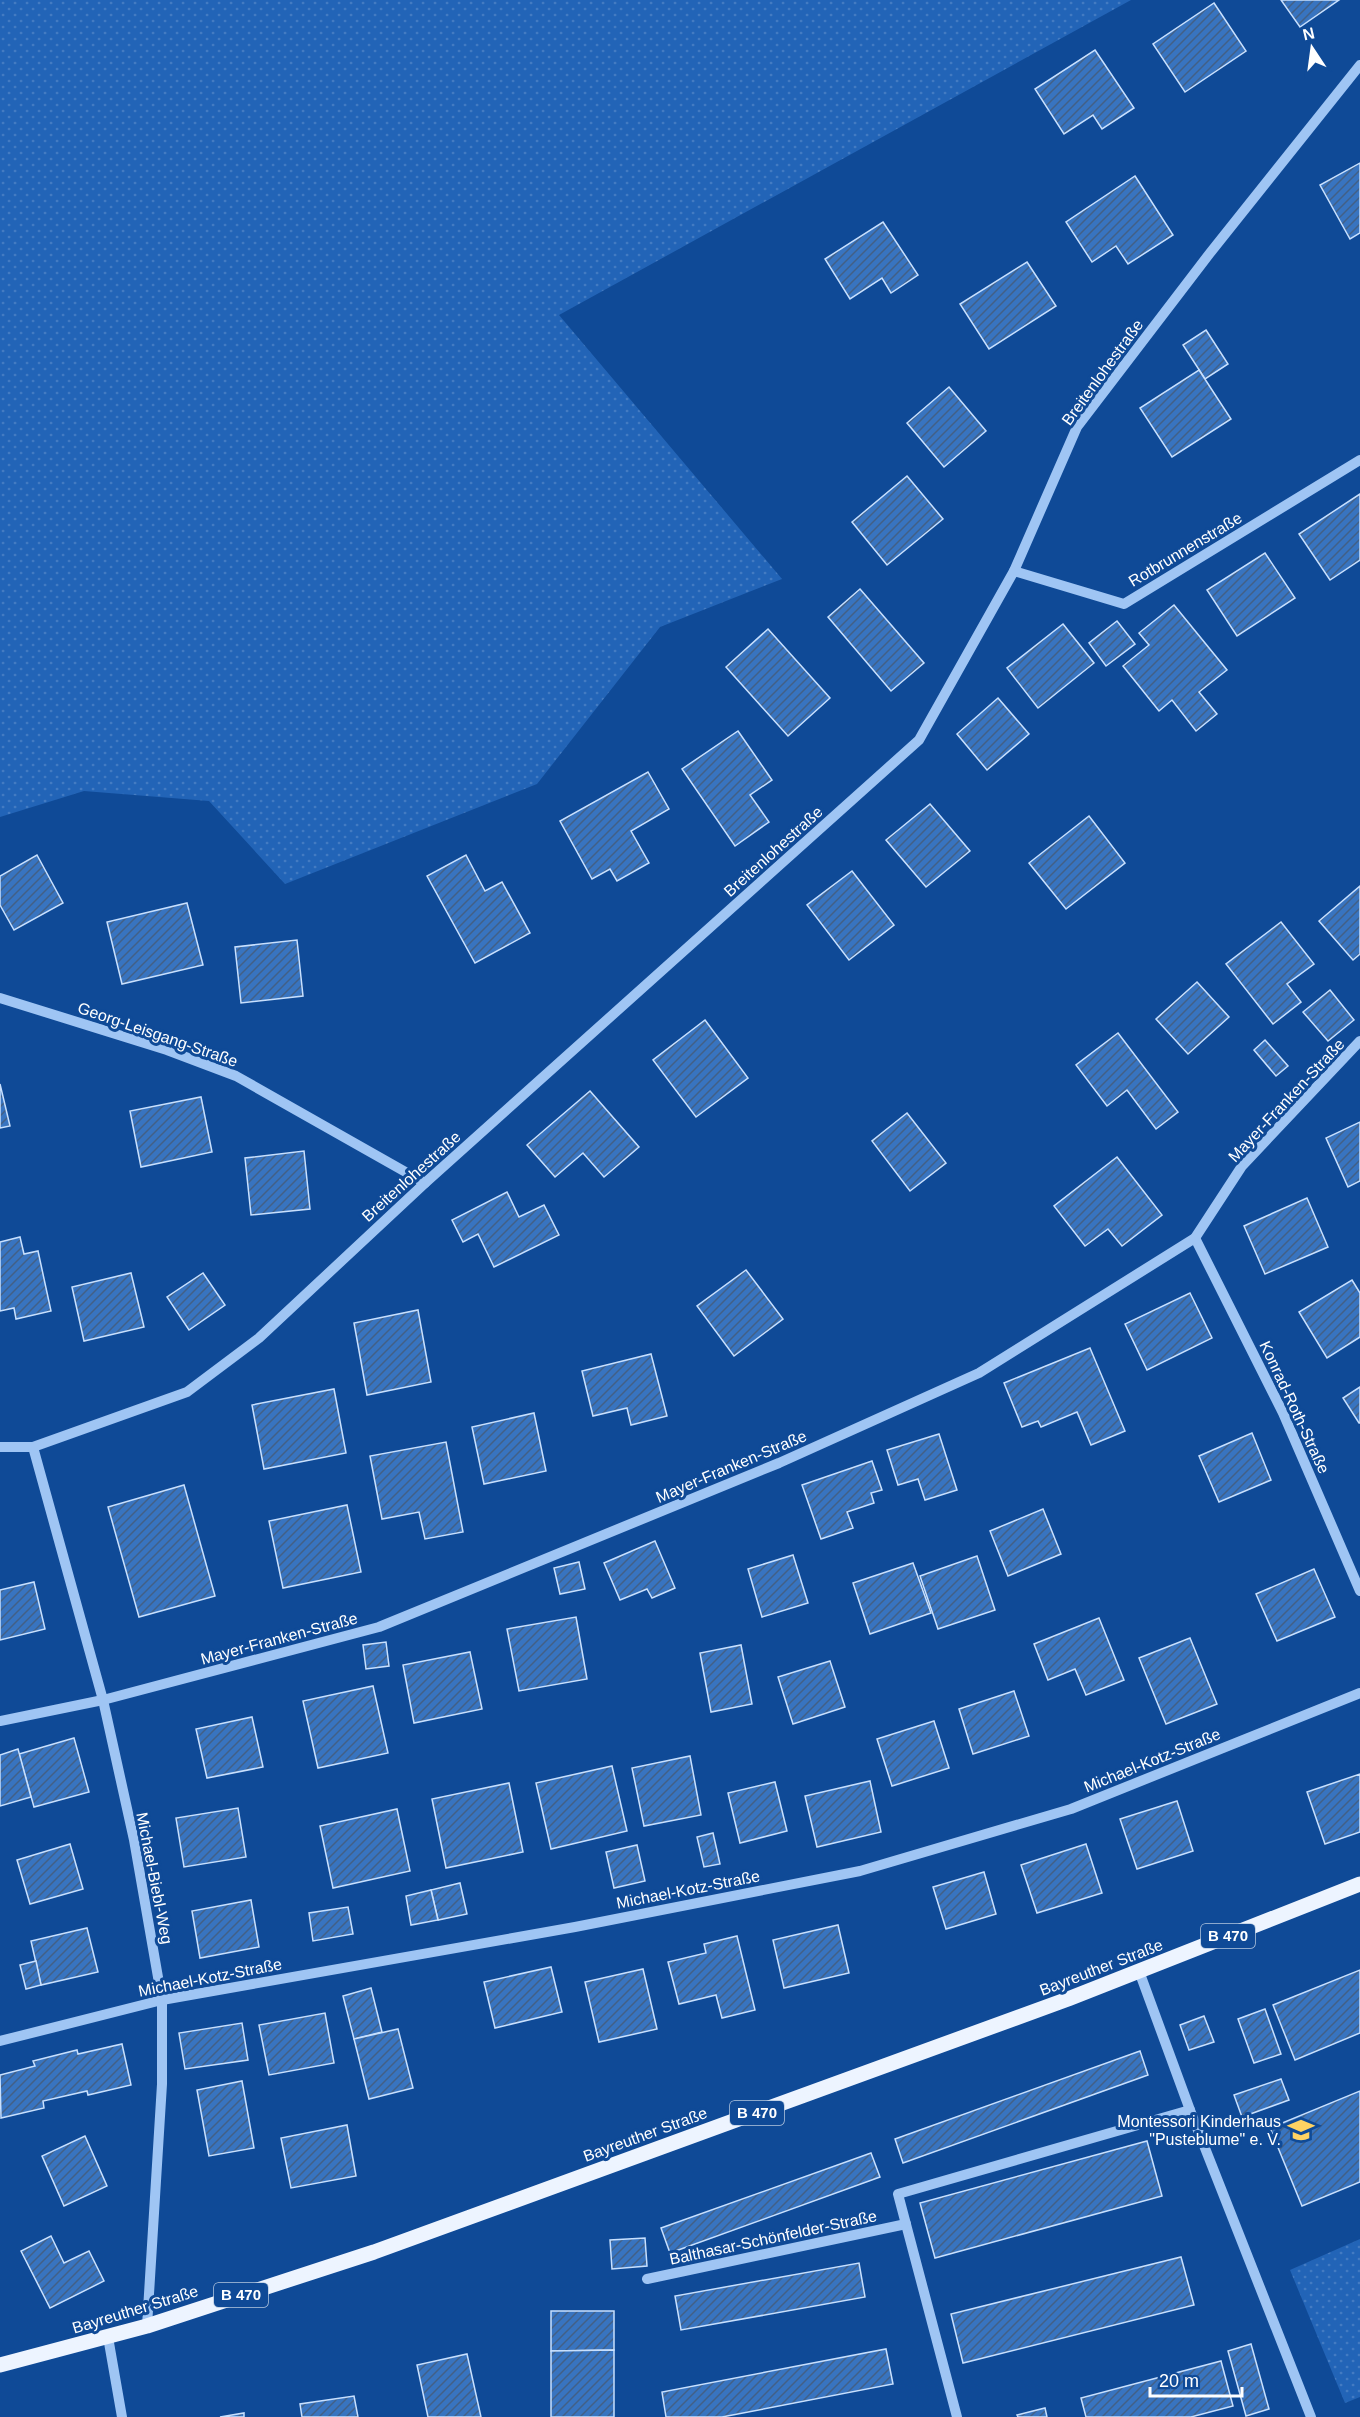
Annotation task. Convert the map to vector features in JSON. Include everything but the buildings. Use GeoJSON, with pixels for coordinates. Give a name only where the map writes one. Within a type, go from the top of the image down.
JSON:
{"type":"FeatureCollection","features":[{"type":"Feature","properties":{"kind":"main road","name":"Bayreuther Straße"},"geometry":{"type":"LineString","coordinates":[[0,2365],[147,2326],[374,2252],[881,2068],[1139,1971],[1360,1884]]}},
{"type":"Feature","properties":{"kind":"street","name":"Breitenlohestraße"},"geometry":{"type":"LineString","coordinates":[[0,1447],[33,1447],[187,1392],[259,1338],[425,1183],[919,740],[1014,571],[1077,428],[1210,253],[1360,65]]}},
{"type":"Feature","properties":{"kind":"street","name":"Rotbrunnenstraße"},"geometry":{"type":"LineString","coordinates":[[1014,571],[1124,604],[1360,460]]}},
{"type":"Feature","properties":{"kind":"street","name":"Georg-Leisgang-Straße"},"geometry":{"type":"LineString","coordinates":[[0,998],[167,1050],[236,1076],[425,1183]]}},
{"type":"Feature","properties":{"kind":"street","name":"Mayer-Franken-Straße"},"geometry":{"type":"LineString","coordinates":[[0,1721],[103,1700],[379,1627],[779,1463],[979,1373],[1195,1238],[1242,1167],[1360,1041]]}},
{"type":"Feature","properties":{"kind":"street","name":"Konrad-Roth-Straße"},"geometry":{"type":"LineString","coordinates":[[1195,1238],[1283,1413],[1360,1591]]}},
{"type":"Feature","properties":{"kind":"street","name":"Michael-Biebl-Weg"},"geometry":{"type":"LineString","coordinates":[[33,1447],[103,1700],[134,1840],[162,2000],[162,2084],[147,2326]]}},
{"type":"Feature","properties":{"kind":"street","name":"Michael-Kotz-Straße"},"geometry":{"type":"LineString","coordinates":[[0,2041],[162,2000],[575,1927],[860,1871],[1071,1809],[1360,1693]]}},
{"type":"Feature","properties":{"kind":"street"},"geometry":{"type":"LineString","coordinates":[[1139,1971],[1190,2110],[1311,2417]]}},
{"type":"Feature","properties":{"kind":"street"},"geometry":{"type":"LineString","coordinates":[[957,2417],[898,2194],[1190,2110]]}},
{"type":"Feature","properties":{"kind":"street","name":"Balthasar-Schönfelder-Straße"},"geometry":{"type":"LineString","coordinates":[[647,2279],[906,2224]]}},
{"type":"Feature","properties":{"kind":"street"},"geometry":{"type":"LineString","coordinates":[[108,2337],[122,2417]]}},
{"type":"Feature","properties":{"kind":"shaded area"},"geometry":{"type":"Polygon","coordinates":[[[0,0],[1131,0],[559,315],[782,579],[660,627],[537,784],[285,884],[209,801],[84,791],[0,817],[0,0]]]}},
{"type":"Feature","properties":{"kind":"shaded area"},"geometry":{"type":"Polygon","coordinates":[[[1360,2239],[1360,2397],[1345,2403],[1290,2270],[1360,2239]]]}},
{"type":"Feature","properties":{"kind":"place","name":"Montessori Kinderhaus \"Pusteblume\" e. V."},"geometry":{"type":"Point","coordinates":[1301,2130]}}]}
